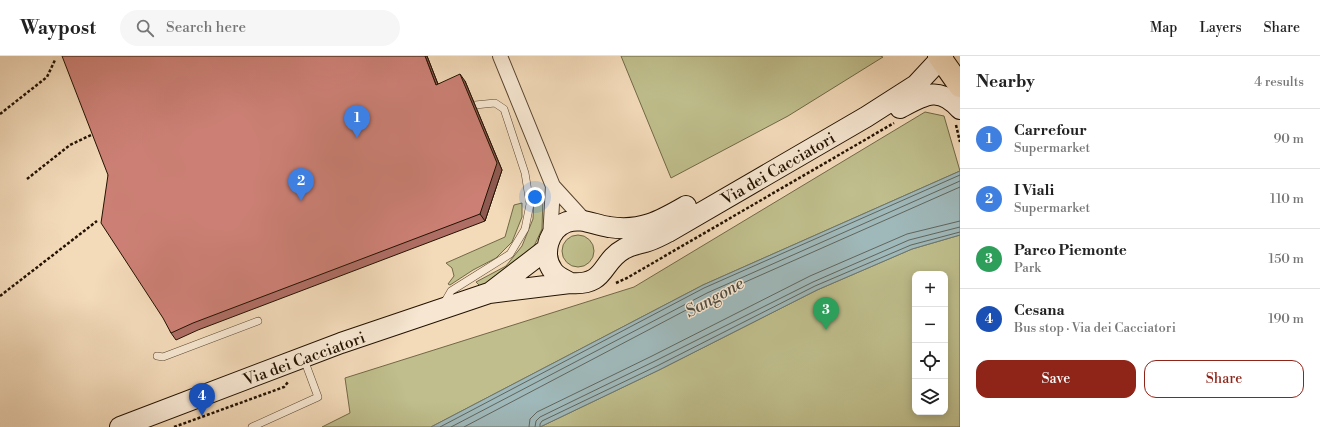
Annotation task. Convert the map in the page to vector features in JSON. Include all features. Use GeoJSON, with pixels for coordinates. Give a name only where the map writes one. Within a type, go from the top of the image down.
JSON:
{"type":"FeatureCollection","features":[{"type":"Feature","properties":{"kind":"highway"},"geometry":{"type":"LineString","coordinates":[[935,61],[960,86]]}},
{"type":"Feature","properties":{"kind":"street"},"geometry":{"type":"LineString","coordinates":[[500,56],[553,186],[589,222],[602,230],[608,238],[611,248],[607,267]]}},
{"type":"Feature","properties":{"kind":"street","name":"Via dei Cacciatori"},"geometry":{"type":"LineString","coordinates":[[120,427],[305,356],[489,293],[570,282],[581,284],[592,281],[600,275],[614,256],[627,247],[646,242],[668,232],[866,117],[916,85],[935,61]]}},
{"type":"Feature","properties":{"kind":"street","name":"Via dei Cacciatori"},"geometry":{"type":"LineString","coordinates":[[489,293],[548,244],[556,229],[565,223],[574,220],[609,227],[624,228],[648,226],[656,223],[935,61]]}},
{"type":"Feature","properties":{"kind":"street"},"geometry":{"type":"LineString","coordinates":[[866,117],[893,113],[922,96],[929,94],[936,94],[948,98],[960,109]]}},
{"type":"Feature","properties":{"kind":"street"},"geometry":{"type":"LineString","coordinates":[[553,186],[548,260],[553,270],[560,278],[570,282]]}},
{"type":"Feature","properties":{"kind":"lane"},"geometry":{"type":"LineString","coordinates":[[441,309],[451,291],[510,254],[525,229],[530,204],[525,173],[504,109],[495,103],[475,106]]}},
{"type":"Feature","properties":{"kind":"lane"},"geometry":{"type":"LineString","coordinates":[[157,356],[163,357],[258,321]]}},
{"type":"Feature","properties":{"kind":"lane"},"geometry":{"type":"LineString","coordinates":[[252,427],[318,397],[305,362],[305,356]]}},
{"type":"Feature","properties":{"kind":"path"},"geometry":{"type":"LineString","coordinates":[[0,114],[47,77],[55,60]]}},
{"type":"Feature","properties":{"kind":"path"},"geometry":{"type":"LineString","coordinates":[[27,179],[70,145],[90,136]]}},
{"type":"Feature","properties":{"kind":"path"},"geometry":{"type":"LineString","coordinates":[[0,296],[97,221]]}},
{"type":"Feature","properties":{"kind":"shaded area"},"geometry":{"type":"Polygon","coordinates":[[[621,56],[883,57],[788,116],[671,178],[621,56]]]}},
{"type":"Feature","properties":{"kind":"shaded area"},"geometry":{"type":"Polygon","coordinates":[[[925,112],[944,116],[960,171],[703,285],[431,427],[322,427],[350,413],[345,378],[634,287],[925,112]]]}},
{"type":"Feature","properties":{"kind":"shaded area"},"geometry":{"type":"Polygon","coordinates":[[[543,196],[542,229],[529,257],[481,287],[476,282],[506,266],[522,246],[533,219],[534,198],[543,196]]]}},
{"type":"Feature","properties":{"kind":"shaded area"},"geometry":{"type":"Polygon","coordinates":[[[522,203],[522,217],[512,242],[496,258],[473,270],[450,285],[448,284],[454,276],[452,268],[446,263],[505,237],[514,205],[522,203]]]}},
{"type":"Feature","properties":{"kind":"shaded area"},"geometry":{"type":"Polygon","coordinates":[[[578,235],[587,238],[591,242],[594,251],[591,260],[587,264],[578,267],[569,264],[565,260],[562,251],[565,242],[569,238],[578,235]]]}},
{"type":"Feature","properties":{"kind":"shaded area"},"geometry":{"type":"Polygon","coordinates":[[[960,235],[960,427],[540,427],[659,370],[817,290],[912,249],[960,235]]]}},
{"type":"Feature","properties":{"kind":"water","name":"Sangone"},"geometry":{"type":"Polygon","coordinates":[[[960,171],[960,235],[912,249],[817,290],[659,370],[540,427],[431,427],[703,285],[960,171]]]}},
{"type":"Feature","properties":{"kind":"building"},"geometry":{"type":"Polygon","coordinates":[[[62,56],[425,56],[436,85],[460,74],[497,163],[480,214],[193,323],[171,333],[163,318],[101,223],[108,175],[62,56]]]}},
{"type":"Feature","properties":{"kind":"place","name":"Carrefour"},"geometry":{"type":"Point","coordinates":[357,138]}},
{"type":"Feature","properties":{"kind":"place","name":"I Viali"},"geometry":{"type":"Point","coordinates":[301,201]}},
{"type":"Feature","properties":{"kind":"place","name":"Parco Piemonte"},"geometry":{"type":"Point","coordinates":[826,330]}},
{"type":"Feature","properties":{"kind":"place","name":"Cesana"},"geometry":{"type":"Point","coordinates":[202,416]}}]}
